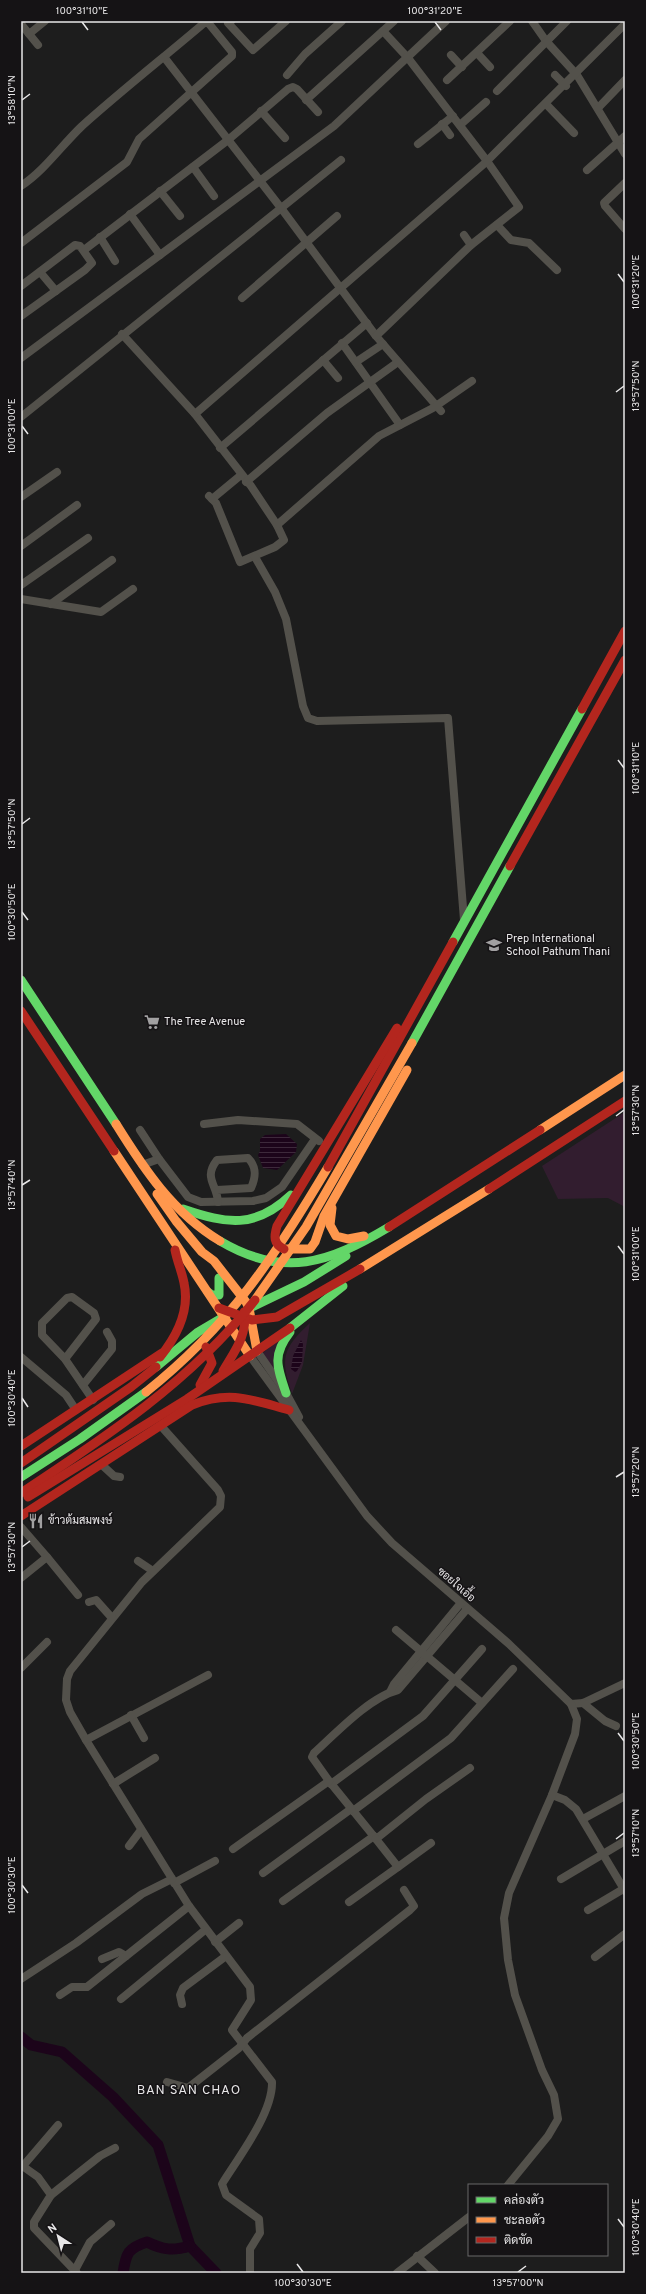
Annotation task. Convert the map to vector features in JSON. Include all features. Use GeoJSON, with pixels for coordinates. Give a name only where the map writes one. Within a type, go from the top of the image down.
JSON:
{"type":"FeatureCollection","features":[{"type":"Feature","properties":{"kind":"main road"},"geometry":{"type":"LineString","coordinates":[[21,1477],[110,1419],[156,1384],[226,1318],[271,1259],[328,1166],[625,631]]}},
{"type":"Feature","properties":{"kind":"main road"},"geometry":{"type":"LineString","coordinates":[[21,1493],[136,1415],[190,1370],[221,1340],[255,1301],[284,1262],[429,1015],[592,717],[625,660]]}},
{"type":"Feature","properties":{"kind":"main road"},"geometry":{"type":"LineString","coordinates":[[21,980],[52,1030],[144,1168],[177,1206],[212,1236],[233,1249],[252,1258],[292,1265],[314,1262],[343,1252],[388,1227]]}},
{"type":"Feature","properties":{"kind":"main road"},"geometry":{"type":"LineString","coordinates":[[428,985],[384,1046],[299,1187],[274,1236],[277,1244],[282,1249],[304,1251],[310,1249],[315,1242],[324,1216],[334,1202],[414,1057],[429,1015]]}},
{"type":"Feature","properties":{"kind":"main road"},"geometry":{"type":"LineString","coordinates":[[21,1011],[218,1308],[229,1316],[240,1342],[254,1353]]}},
{"type":"Feature","properties":{"kind":"main road"},"geometry":{"type":"LineString","coordinates":[[21,1463],[131,1387],[209,1324],[229,1316],[257,1311],[282,1293],[338,1262],[388,1227],[625,1075]]}},
{"type":"Feature","properties":{"kind":"main road"},"geometry":{"type":"LineString","coordinates":[[202,1252],[207,1264],[247,1314],[262,1320],[275,1318],[307,1302],[370,1263],[625,1101]]}},
{"type":"Feature","properties":{"kind":"main road"},"geometry":{"type":"LineString","coordinates":[[144,1168],[153,1188],[172,1215],[202,1252],[214,1261],[247,1314],[254,1353]]}},
{"type":"Feature","properties":{"kind":"main road"},"geometry":{"type":"LineString","coordinates":[[177,1206],[209,1219],[237,1222],[259,1218],[275,1210],[299,1187]]}},
{"type":"Feature","properties":{"kind":"main road"},"geometry":{"type":"LineString","coordinates":[[334,1202],[329,1217],[330,1229],[342,1239],[353,1240],[388,1227]]}},
{"type":"Feature","properties":{"kind":"main road"},"geometry":{"type":"LineString","coordinates":[[131,1387],[165,1350],[181,1325],[186,1297],[185,1286],[176,1256],[175,1244]]}},
{"type":"Feature","properties":{"kind":"main road"},"geometry":{"type":"LineString","coordinates":[[338,1262],[340,1271],[355,1272]]}},
{"type":"Feature","properties":{"kind":"main road"},"geometry":{"type":"LineString","coordinates":[[21,1501],[90,1461],[190,1397],[221,1374],[300,1321],[370,1263]]}},
{"type":"Feature","properties":{"kind":"main road"},"geometry":{"type":"LineString","coordinates":[[208,1292],[212,1296],[219,1295],[219,1278]]}},
{"type":"Feature","properties":{"kind":"main road"},"geometry":{"type":"LineString","coordinates":[[221,1374],[240,1342],[247,1314]]}},
{"type":"Feature","properties":{"kind":"main road"},"geometry":{"type":"LineString","coordinates":[[247,1314],[249,1346]]}},
{"type":"Feature","properties":{"kind":"main road"},"geometry":{"type":"LineString","coordinates":[[286,1392],[277,1369],[277,1355],[280,1344],[300,1321]]}},
{"type":"Feature","properties":{"kind":"main road"},"geometry":{"type":"LineString","coordinates":[[184,1343],[199,1337],[213,1335],[240,1342],[249,1346],[254,1353]]}},
{"type":"Feature","properties":{"kind":"main road"},"geometry":{"type":"LineString","coordinates":[[179,1414],[210,1371],[212,1363],[212,1357],[206,1348],[197,1342],[184,1343]]}},
{"type":"Feature","properties":{"kind":"main road"},"geometry":{"type":"LineString","coordinates":[[21,1446],[93,1400],[165,1350]]}},
{"type":"Feature","properties":{"kind":"main road"},"geometry":{"type":"LineString","coordinates":[[21,1516],[204,1399],[222,1394],[263,1402],[289,1410]]}},
{"type":"Feature","properties":{"kind":"main road"},"geometry":{"type":"LineString","coordinates":[[90,1461],[148,1435]]}},
{"type":"Feature","properties":{"kind":"street"},"geometry":{"type":"LineString","coordinates":[[28,34],[45,21]]}},
{"type":"Feature","properties":{"kind":"street"},"geometry":{"type":"LineString","coordinates":[[231,21],[228,23],[253,50],[286,21]]}},
{"type":"Feature","properties":{"kind":"street"},"geometry":{"type":"LineString","coordinates":[[287,75],[305,54],[342,21]]}},
{"type":"Feature","properties":{"kind":"street"},"geometry":{"type":"LineString","coordinates":[[306,100],[394,21]]}},
{"type":"Feature","properties":{"kind":"street"},"geometry":{"type":"LineString","coordinates":[[21,358],[260,183],[334,126],[446,21]]}},
{"type":"Feature","properties":{"kind":"street"},"geometry":{"type":"LineString","coordinates":[[447,80],[477,54],[510,21]]}},
{"type":"Feature","properties":{"kind":"street"},"geometry":{"type":"LineString","coordinates":[[532,21],[546,41],[577,74],[598,108],[622,139],[625,154]]}},
{"type":"Feature","properties":{"kind":"street"},"geometry":{"type":"LineString","coordinates":[[497,91],[566,21]]}},
{"type":"Feature","properties":{"kind":"street"},"geometry":{"type":"LineString","coordinates":[[21,186],[30,180],[96,113],[207,22],[232,52],[232,56],[139,139],[127,162],[21,243]]}},
{"type":"Feature","properties":{"kind":"street"},"geometry":{"type":"LineString","coordinates":[[21,24],[38,45]]}},
{"type":"Feature","properties":{"kind":"street"},"geometry":{"type":"LineString","coordinates":[[194,414],[487,161],[566,86],[625,24]]}},
{"type":"Feature","properties":{"kind":"street"},"geometry":{"type":"LineString","coordinates":[[376,336],[471,245],[519,207],[460,125],[408,58],[383,31]]}},
{"type":"Feature","properties":{"kind":"street"},"geometry":{"type":"LineString","coordinates":[[477,54],[490,67]]}},
{"type":"Feature","properties":{"kind":"street"},"geometry":{"type":"LineString","coordinates":[[451,55],[462,67]]}},
{"type":"Feature","properties":{"kind":"street"},"geometry":{"type":"LineString","coordinates":[[164,57],[260,183],[281,208],[376,336],[439,408]]}},
{"type":"Feature","properties":{"kind":"street"},"geometry":{"type":"LineString","coordinates":[[555,75],[566,86]]}},
{"type":"Feature","properties":{"kind":"street"},"geometry":{"type":"LineString","coordinates":[[598,108],[625,80]]}},
{"type":"Feature","properties":{"kind":"street"},"geometry":{"type":"LineString","coordinates":[[84,250],[228,140],[261,111],[293,87],[318,112]]}},
{"type":"Feature","properties":{"kind":"street"},"geometry":{"type":"LineString","coordinates":[[460,125],[486,102]]}},
{"type":"Feature","properties":{"kind":"street"},"geometry":{"type":"LineString","coordinates":[[546,104],[574,132]]}},
{"type":"Feature","properties":{"kind":"street"},"geometry":{"type":"LineString","coordinates":[[261,111],[285,138]]}},
{"type":"Feature","properties":{"kind":"street"},"geometry":{"type":"LineString","coordinates":[[418,144],[453,116]]}},
{"type":"Feature","properties":{"kind":"street"},"geometry":{"type":"LineString","coordinates":[[442,124],[450,135]]}},
{"type":"Feature","properties":{"kind":"street"},"geometry":{"type":"LineString","coordinates":[[587,170],[622,139]]}},
{"type":"Feature","properties":{"kind":"street"},"geometry":{"type":"LineString","coordinates":[[21,417],[122,334],[341,160]]}},
{"type":"Feature","properties":{"kind":"street"},"geometry":{"type":"LineString","coordinates":[[192,167],[214,196]]}},
{"type":"Feature","properties":{"kind":"street"},"geometry":{"type":"LineString","coordinates":[[625,183],[604,203],[625,229]]}},
{"type":"Feature","properties":{"kind":"street"},"geometry":{"type":"LineString","coordinates":[[160,191],[180,216]]}},
{"type":"Feature","properties":{"kind":"street"},"geometry":{"type":"LineString","coordinates":[[130,214],[160,255]]}},
{"type":"Feature","properties":{"kind":"street"},"geometry":{"type":"LineString","coordinates":[[242,298],[337,216]]}},
{"type":"Feature","properties":{"kind":"street"},"geometry":{"type":"LineString","coordinates":[[498,225],[511,240],[529,243],[557,270]]}},
{"type":"Feature","properties":{"kind":"street"},"geometry":{"type":"LineString","coordinates":[[464,235],[471,245]]}},
{"type":"Feature","properties":{"kind":"street"},"geometry":{"type":"LineString","coordinates":[[100,238],[115,262]]}},
{"type":"Feature","properties":{"kind":"street"},"geometry":{"type":"LineString","coordinates":[[21,286],[75,245],[80,246],[84,250],[92,263],[91,266],[21,316]]}},
{"type":"Feature","properties":{"kind":"street"},"geometry":{"type":"LineString","coordinates":[[40,272],[56,291]]}},
{"type":"Feature","properties":{"kind":"street"},"geometry":{"type":"LineString","coordinates":[[220,448],[367,323]]}},
{"type":"Feature","properties":{"kind":"street"},"geometry":{"type":"LineString","coordinates":[[122,334],[194,414],[244,478],[283,536],[281,544],[255,557],[240,562],[222,516],[210,498],[244,478],[327,413],[398,362]]}},
{"type":"Feature","properties":{"kind":"street"},"geometry":{"type":"LineString","coordinates":[[342,343],[400,424]]}},
{"type":"Feature","properties":{"kind":"street"},"geometry":{"type":"LineString","coordinates":[[356,362],[383,344]]}},
{"type":"Feature","properties":{"kind":"street"},"geometry":{"type":"LineString","coordinates":[[322,360],[338,378]]}},
{"type":"Feature","properties":{"kind":"street"},"geometry":{"type":"LineString","coordinates":[[277,525],[371,442],[400,424],[439,408],[472,381]]}},
{"type":"Feature","properties":{"kind":"street"},"geometry":{"type":"LineString","coordinates":[[21,497],[57,472]]}},
{"type":"Feature","properties":{"kind":"street"},"geometry":{"type":"LineString","coordinates":[[21,546],[77,505]]}},
{"type":"Feature","properties":{"kind":"street"},"geometry":{"type":"LineString","coordinates":[[21,585],[88,538]]}},
{"type":"Feature","properties":{"kind":"street"},"geometry":{"type":"LineString","coordinates":[[255,557],[274,592],[286,619],[303,706],[308,718],[317,721],[448,718],[464,920]]}},
{"type":"Feature","properties":{"kind":"street"},"geometry":{"type":"LineString","coordinates":[[51,604],[112,560]]}},
{"type":"Feature","properties":{"kind":"street"},"geometry":{"type":"LineString","coordinates":[[21,599],[101,612],[133,589]]}},
{"type":"Feature","properties":{"kind":"street"},"geometry":{"type":"LineString","coordinates":[[204,1124],[244,1120],[297,1124],[315,1139],[325,1144]]}},
{"type":"Feature","properties":{"kind":"street"},"geometry":{"type":"LineString","coordinates":[[140,1130],[159,1159],[188,1197],[201,1202],[253,1201],[266,1198],[282,1187],[315,1139]]}},
{"type":"Feature","properties":{"kind":"street"},"geometry":{"type":"LineString","coordinates":[[218,1202],[217,1190],[210,1177],[211,1168],[217,1160],[248,1158],[253,1163],[255,1171],[251,1188],[253,1201]]}},
{"type":"Feature","properties":{"kind":"street"},"geometry":{"type":"LineString","coordinates":[[144,1168],[159,1159]]}},
{"type":"Feature","properties":{"kind":"street"},"geometry":{"type":"LineString","coordinates":[[217,1190],[251,1188]]}},
{"type":"Feature","properties":{"kind":"street"},"geometry":{"type":"LineString","coordinates":[[65,1359],[96,1319],[94,1313],[72,1297],[67,1298],[42,1323],[41,1329],[46,1340],[65,1359],[93,1400]]}},
{"type":"Feature","properties":{"kind":"street"},"geometry":{"type":"LineString","coordinates":[[83,1385],[112,1349],[112,1341],[107,1332]]}},
{"type":"Feature","properties":{"kind":"street"},"geometry":{"type":"LineString","coordinates":[[254,1353],[286,1392],[302,1425]]}},
{"type":"Feature","properties":{"kind":"street"},"geometry":{"type":"LineString","coordinates":[[254,1353],[289,1410],[302,1425]]}},
{"type":"Feature","properties":{"kind":"street"},"geometry":{"type":"LineString","coordinates":[[21,1357],[66,1395],[76,1410]]}},
{"type":"Feature","properties":{"kind":"street","name":"ซอยใจเอื้อ"},"geometry":{"type":"LineString","coordinates":[[302,1425],[381,1531],[464,1607],[517,1652],[571,1704]]}},
{"type":"Feature","properties":{"kind":"street"},"geometry":{"type":"LineString","coordinates":[[161,1426],[218,1490],[221,1502],[220,1507],[153,1571],[112,1618],[77,1661],[67,1680],[65,1691],[68,1706],[86,1740],[113,1784],[189,1906],[205,1930],[247,1982],[252,1995],[248,2007],[232,2030],[240,2044],[272,2082],[272,2092],[256,2131],[222,2184],[226,2195],[259,2219],[260,2233],[250,2249],[250,2273]]}},
{"type":"Feature","properties":{"kind":"street"},"geometry":{"type":"LineString","coordinates":[[102,1464],[114,1476],[120,1477]]}},
{"type":"Feature","properties":{"kind":"street"},"geometry":{"type":"LineString","coordinates":[[21,1527],[78,1595]]}},
{"type":"Feature","properties":{"kind":"street"},"geometry":{"type":"LineString","coordinates":[[21,1578],[47,1557]]}},
{"type":"Feature","properties":{"kind":"street"},"geometry":{"type":"LineString","coordinates":[[138,1561],[153,1571]]}},
{"type":"Feature","properties":{"kind":"street"},"geometry":{"type":"LineString","coordinates":[[89,1602],[96,1600],[112,1618]]}},
{"type":"Feature","properties":{"kind":"street"},"geometry":{"type":"LineString","coordinates":[[398,1867],[314,1761],[314,1753],[368,1707],[390,1692],[394,1684],[424,1654],[464,1607]]}},
{"type":"Feature","properties":{"kind":"street"},"geometry":{"type":"LineString","coordinates":[[396,1630],[482,1703]]}},
{"type":"Feature","properties":{"kind":"street"},"geometry":{"type":"LineString","coordinates":[[21,1668],[47,1642]]}},
{"type":"Feature","properties":{"kind":"street"},"geometry":{"type":"LineString","coordinates":[[233,1849],[423,1716],[482,1649]]}},
{"type":"Feature","properties":{"kind":"street"},"geometry":{"type":"LineString","coordinates":[[263,1873],[451,1738],[513,1669]]}},
{"type":"Feature","properties":{"kind":"street"},"geometry":{"type":"LineString","coordinates":[[86,1740],[208,1675]]}},
{"type":"Feature","properties":{"kind":"street"},"geometry":{"type":"LineString","coordinates":[[509,2184],[548,2136],[558,2119],[554,2095],[542,2070],[515,1995],[508,1960],[504,1918],[509,1894],[552,1795],[575,1734],[577,1719],[571,1704],[583,1703],[625,1683]]}},
{"type":"Feature","properties":{"kind":"street"},"geometry":{"type":"LineString","coordinates":[[583,1703],[605,1720],[616,1726]]}},
{"type":"Feature","properties":{"kind":"street"},"geometry":{"type":"LineString","coordinates":[[131,1715],[144,1738]]}},
{"type":"Feature","properties":{"kind":"street"},"geometry":{"type":"LineString","coordinates":[[113,1784],[155,1758]]}},
{"type":"Feature","properties":{"kind":"street"},"geometry":{"type":"LineString","coordinates":[[283,1901],[375,1838],[470,1768]]}},
{"type":"Feature","properties":{"kind":"street"},"geometry":{"type":"LineString","coordinates":[[552,1795],[572,1804],[583,1819],[625,1890],[588,1910]]}},
{"type":"Feature","properties":{"kind":"street"},"geometry":{"type":"LineString","coordinates":[[583,1819],[625,1796]]}},
{"type":"Feature","properties":{"kind":"street"},"geometry":{"type":"LineString","coordinates":[[129,1846],[142,1830]]}},
{"type":"Feature","properties":{"kind":"street"},"geometry":{"type":"LineString","coordinates":[[561,1879],[625,1841]]}},
{"type":"Feature","properties":{"kind":"street"},"geometry":{"type":"LineString","coordinates":[[349,1902],[431,1843]]}},
{"type":"Feature","properties":{"kind":"street"},"geometry":{"type":"LineString","coordinates":[[21,1979],[76,1943],[142,1894],[215,1861]]}},
{"type":"Feature","properties":{"kind":"street"},"geometry":{"type":"LineString","coordinates":[[167,2082],[188,2088],[239,2048],[240,2044],[413,1908],[412,1901],[404,1890]]}},
{"type":"Feature","properties":{"kind":"street"},"geometry":{"type":"LineString","coordinates":[[60,1995],[72,1987],[87,1987],[189,1906]]}},
{"type":"Feature","properties":{"kind":"street"},"geometry":{"type":"LineString","coordinates":[[215,1942],[239,1922]]}},
{"type":"Feature","properties":{"kind":"street"},"geometry":{"type":"LineString","coordinates":[[121,1999],[205,1930]]}},
{"type":"Feature","properties":{"kind":"street"},"geometry":{"type":"LineString","coordinates":[[595,1957],[625,1934]]}},
{"type":"Feature","properties":{"kind":"street"},"geometry":{"type":"LineString","coordinates":[[102,1959],[119,1952],[126,1956]]}},
{"type":"Feature","properties":{"kind":"street"},"geometry":{"type":"LineString","coordinates":[[182,2004],[180,1995],[183,1988],[226,1956]]}},
{"type":"Feature","properties":{"kind":"street"},"geometry":{"type":"LineString","coordinates":[[51,2196],[38,2177],[22,2165],[58,2125]]}},
{"type":"Feature","properties":{"kind":"street"},"geometry":{"type":"LineString","coordinates":[[111,2224],[88,2245],[76,2272],[34,2228],[34,2222],[51,2196],[100,2156],[115,2148]]}},
{"type":"Feature","properties":{"kind":"street"},"geometry":{"type":"LineString","coordinates":[[397,2273],[468,2218]]}},
{"type":"Feature","properties":{"kind":"street"},"geometry":{"type":"LineString","coordinates":[[418,2256],[435,2273]]}},
{"type":"Feature","properties":{"kind":"shaded area"},"geometry":{"type":"Polygon","coordinates":[[[625,1112],[625,1207],[608,1198],[558,1199],[542,1166],[625,1112]]]}},
{"type":"Feature","properties":{"kind":"shaded area"},"geometry":{"type":"Polygon","coordinates":[[[286,1134],[297,1144],[296,1152],[277,1170],[263,1168],[258,1155],[260,1151],[260,1139],[265,1135],[286,1134]]]}},
{"type":"Feature","properties":{"kind":"shaded area"},"geometry":{"type":"Polygon","coordinates":[[[310,1323],[303,1365],[292,1394],[286,1371],[286,1355],[294,1340],[310,1323]]]}},
{"type":"Feature","properties":{"kind":"shaded area"},"geometry":{"type":"Polygon","coordinates":[[[292,1330],[278,1348],[276,1378],[260,1355],[292,1330]]]}},
{"type":"Feature","properties":{"kind":"shaded area"},"geometry":{"type":"Polygon","coordinates":[[[301,1340],[303,1344],[302,1362],[295,1372],[291,1369],[293,1356],[301,1340]]]}},
{"type":"Feature","properties":{"kind":"waterway"},"geometry":{"type":"LineString","coordinates":[[21,2037],[31,2045],[62,2052],[113,2097],[158,2145],[190,2246],[216,2273]]}},
{"type":"Feature","properties":{"kind":"waterway"},"geometry":{"type":"LineString","coordinates":[[123,2273],[125,2261],[129,2252],[141,2244],[147,2242],[158,2247],[168,2249],[178,2249],[190,2246]]}},
{"type":"Feature","properties":{"kind":"traffic: fast"},"geometry":{"type":"LineString","coordinates":[[453,942],[582,709]]}},
{"type":"Feature","properties":{"kind":"traffic: fast"},"geometry":{"type":"LineString","coordinates":[[412,1043],[510,866]]}},
{"type":"Feature","properties":{"kind":"traffic: fast"},"geometry":{"type":"LineString","coordinates":[[21,980],[116,1124]]}},
{"type":"Feature","properties":{"kind":"traffic: fast"},"geometry":{"type":"LineString","coordinates":[[183,1209],[213,1218],[240,1220],[265,1214],[278,1206],[291,1195]]}},
{"type":"Feature","properties":{"kind":"traffic: fast"},"geometry":{"type":"LineString","coordinates":[[220,1241],[243,1253],[265,1260],[286,1263],[306,1262],[346,1250],[389,1227]]}},
{"type":"Feature","properties":{"kind":"traffic: fast"},"geometry":{"type":"LineString","coordinates":[[252,1307],[304,1282],[346,1256]]}},
{"type":"Feature","properties":{"kind":"traffic: fast"},"geometry":{"type":"LineString","coordinates":[[208,1292],[212,1295],[219,1295],[219,1278]]}},
{"type":"Feature","properties":{"kind":"traffic: fast"},"geometry":{"type":"LineString","coordinates":[[290,1328],[343,1286]]}},
{"type":"Feature","properties":{"kind":"traffic: fast"},"geometry":{"type":"LineString","coordinates":[[156,1367],[198,1332],[220,1319]]}},
{"type":"Feature","properties":{"kind":"traffic: fast"},"geometry":{"type":"LineString","coordinates":[[286,1393],[280,1376],[278,1355],[284,1340],[290,1332]]}},
{"type":"Feature","properties":{"kind":"traffic: fast"},"geometry":{"type":"LineString","coordinates":[[21,1477],[80,1439],[146,1392]]}},
{"type":"Feature","properties":{"kind":"traffic: slow"},"geometry":{"type":"LineString","coordinates":[[255,1300],[306,1227],[412,1043]]}},
{"type":"Feature","properties":{"kind":"traffic: slow"},"geometry":{"type":"LineString","coordinates":[[284,1249],[310,1249],[315,1242],[324,1216],[407,1070]]}},
{"type":"Feature","properties":{"kind":"traffic: slow"},"geometry":{"type":"LineString","coordinates":[[540,1130],[625,1075]]}},
{"type":"Feature","properties":{"kind":"traffic: slow"},"geometry":{"type":"LineString","coordinates":[[116,1124],[137,1157],[174,1204],[203,1230],[220,1241]]}},
{"type":"Feature","properties":{"kind":"traffic: slow"},"geometry":{"type":"LineString","coordinates":[[114,1151],[250,1356]]}},
{"type":"Feature","properties":{"kind":"traffic: slow"},"geometry":{"type":"LineString","coordinates":[[146,1392],[176,1367],[202,1341],[248,1288],[269,1261],[289,1231],[328,1167]]}},
{"type":"Feature","properties":{"kind":"traffic: slow"},"geometry":{"type":"LineString","coordinates":[[360,1269],[489,1189]]}},
{"type":"Feature","properties":{"kind":"traffic: slow"},"geometry":{"type":"LineString","coordinates":[[157,1194],[176,1221],[202,1252],[214,1261],[246,1302],[249,1308],[257,1351]]}},
{"type":"Feature","properties":{"kind":"traffic: slow"},"geometry":{"type":"LineString","coordinates":[[332,1208],[330,1225],[336,1236],[348,1239],[364,1236]]}},
{"type":"Feature","properties":{"kind":"traffic: jam"},"geometry":{"type":"LineString","coordinates":[[582,709],[625,631]]}},
{"type":"Feature","properties":{"kind":"traffic: jam"},"geometry":{"type":"LineString","coordinates":[[510,866],[625,660]]}},
{"type":"Feature","properties":{"kind":"traffic: jam"},"geometry":{"type":"LineString","coordinates":[[328,1167],[453,942]]}},
{"type":"Feature","properties":{"kind":"traffic: jam"},"geometry":{"type":"LineString","coordinates":[[21,1011],[114,1151]]}},
{"type":"Feature","properties":{"kind":"traffic: jam"},"geometry":{"type":"LineString","coordinates":[[284,1249],[278,1245],[275,1239],[277,1226],[397,1028]]}},
{"type":"Feature","properties":{"kind":"traffic: jam"},"geometry":{"type":"LineString","coordinates":[[489,1189],[625,1101]]}},
{"type":"Feature","properties":{"kind":"traffic: jam"},"geometry":{"type":"LineString","coordinates":[[389,1227],[540,1130]]}},
{"type":"Feature","properties":{"kind":"traffic: jam"},"geometry":{"type":"LineString","coordinates":[[160,1357],[177,1331],[184,1313],[184,1283],[175,1250]]}},
{"type":"Feature","properties":{"kind":"traffic: jam"},"geometry":{"type":"LineString","coordinates":[[219,1308],[252,1320],[277,1317],[360,1269]]}},
{"type":"Feature","properties":{"kind":"traffic: jam"},"geometry":{"type":"LineString","coordinates":[[21,1493],[116,1429],[146,1406],[203,1356],[230,1329],[255,1300]]}},
{"type":"Feature","properties":{"kind":"traffic: jam"},"geometry":{"type":"LineString","coordinates":[[223,1371],[236,1350],[242,1336],[245,1320],[244,1312]]}},
{"type":"Feature","properties":{"kind":"traffic: jam"},"geometry":{"type":"LineString","coordinates":[[28,1497],[187,1399],[290,1328]]}},
{"type":"Feature","properties":{"kind":"traffic: jam"},"geometry":{"type":"LineString","coordinates":[[200,1385],[212,1363],[206,1347]]}},
{"type":"Feature","properties":{"kind":"traffic: jam"},"geometry":{"type":"LineString","coordinates":[[21,1446],[162,1353]]}},
{"type":"Feature","properties":{"kind":"traffic: jam"},"geometry":{"type":"LineString","coordinates":[[21,1463],[131,1387],[156,1367]]}},
{"type":"Feature","properties":{"kind":"traffic: jam"},"geometry":{"type":"LineString","coordinates":[[21,1516],[192,1405],[206,1400],[230,1397],[252,1400],[289,1410]]}},
{"type":"Feature","properties":{"kind":"place","name":"Prep International School Pathum Thani"},"geometry":{"type":"Point","coordinates":[494,945]}},
{"type":"Feature","properties":{"kind":"place","name":"The Tree Avenue"},"geometry":{"type":"Point","coordinates":[152,1022]}},
{"type":"Feature","properties":{"kind":"place","name":"ข้าวต้มสมพงษ์"},"geometry":{"type":"Point","coordinates":[36,1521]}},
{"type":"Feature","properties":{"kind":"district","name":"BAN SAN CHAO"},"geometry":{"type":"Point","coordinates":[189,2091]}}]}
